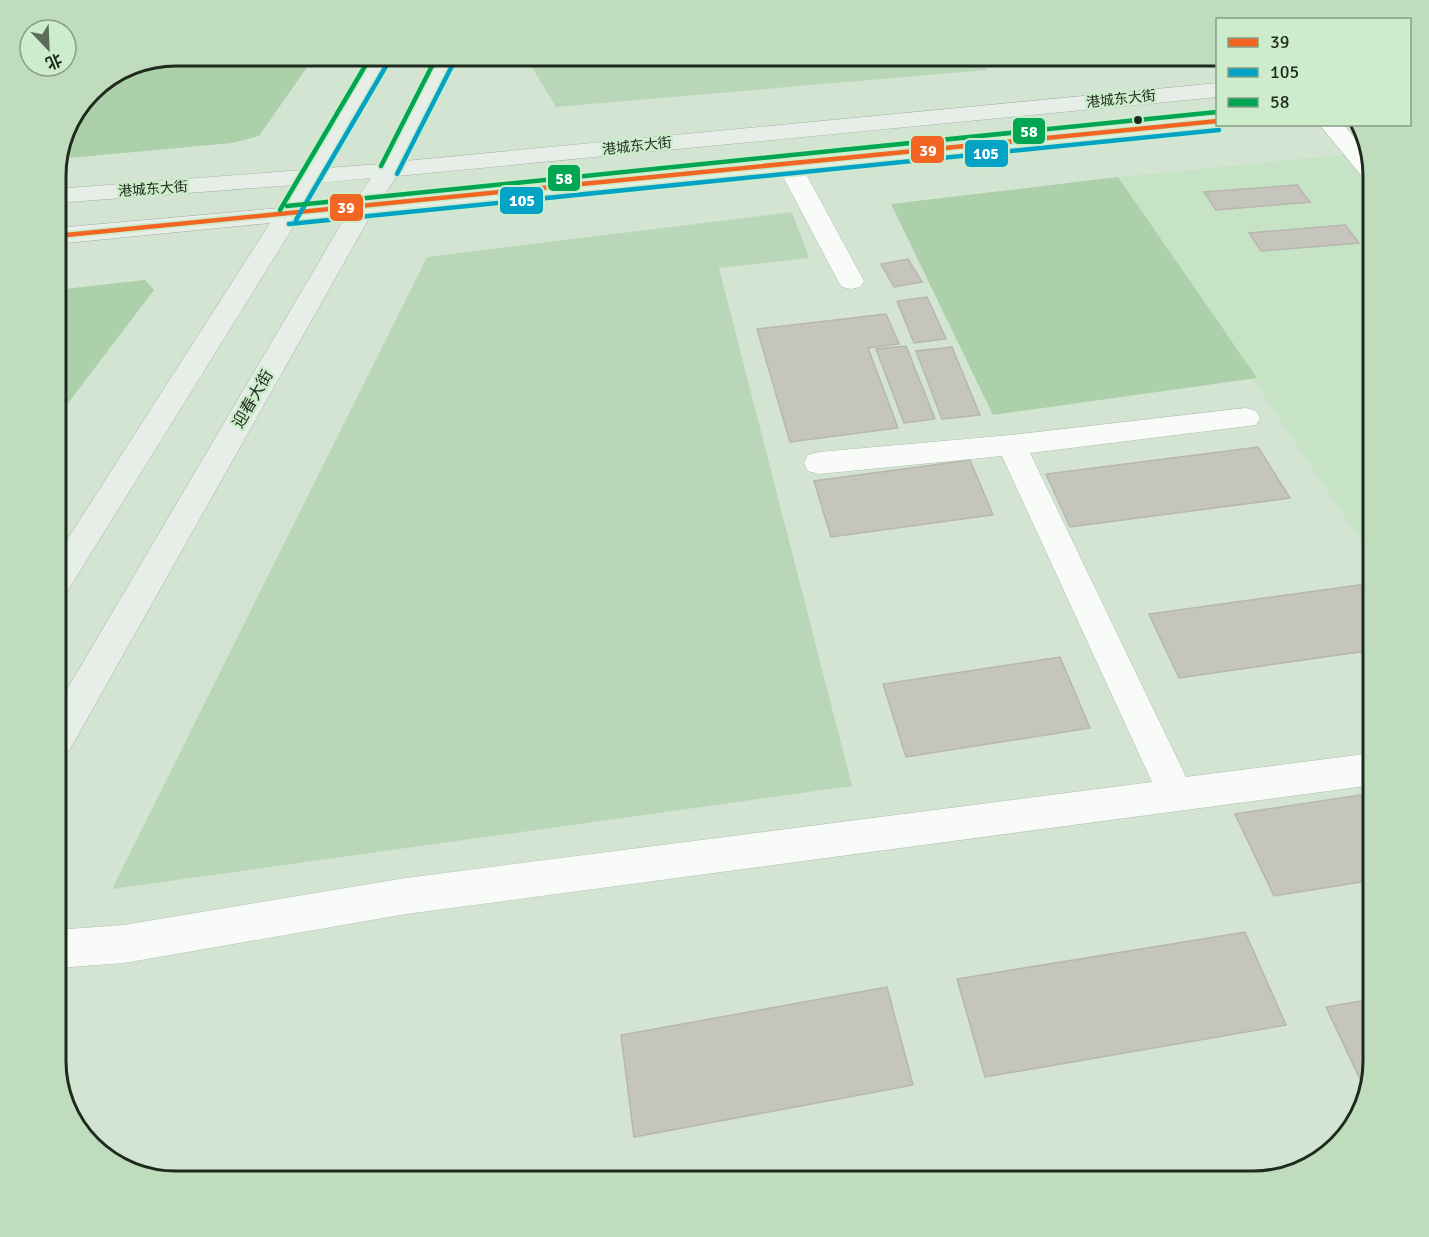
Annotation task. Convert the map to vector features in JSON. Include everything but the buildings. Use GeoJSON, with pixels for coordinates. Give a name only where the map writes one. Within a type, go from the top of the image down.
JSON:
{"type":"FeatureCollection","features":[{"type":"Feature","properties":{"kind":"main road"},"geometry":{"type":"LineString","coordinates":[[66,567],[288,215],[375,66]]}},
{"type":"Feature","properties":{"kind":"main road","name":"迎春大街"},"geometry":{"type":"LineString","coordinates":[[66,723],[363,208],[389,170],[442,66]]}},
{"type":"Feature","properties":{"kind":"main road","name":"港城东大街"},"geometry":{"type":"LineString","coordinates":[[66,195],[389,170],[1216,90]]}},
{"type":"Feature","properties":{"kind":"main road","name":"港城东大街"},"geometry":{"type":"LineString","coordinates":[[66,235],[363,208],[1216,121]]}},
{"type":"Feature","properties":{"kind":"street"},"geometry":{"type":"LineString","coordinates":[[1332,126],[1362,162]]}},
{"type":"Feature","properties":{"kind":"street"},"geometry":{"type":"LineString","coordinates":[[788,163],[851,281]]}},
{"type":"Feature","properties":{"kind":"street"},"geometry":{"type":"LineString","coordinates":[[819,463],[1011,445],[1246,418]]}},
{"type":"Feature","properties":{"kind":"street"},"geometry":{"type":"LineString","coordinates":[[1011,445],[1176,795]]}},
{"type":"Feature","properties":{"kind":"street"},"geometry":{"type":"LineString","coordinates":[[66,948],[124,944],[406,896],[1363,770]]}},
{"type":"Feature","properties":{"kind":"shaded area"},"geometry":{"type":"Polygon","coordinates":[[[176,66],[308,66],[259,136],[232,143],[68,158],[74,134],[93,104],[109,89],[134,74],[155,68],[176,66]]]}},
{"type":"Feature","properties":{"kind":"shaded area"},"geometry":{"type":"Polygon","coordinates":[[[531,66],[984,66],[987,70],[556,107],[531,66]]]}},
{"type":"Feature","properties":{"kind":"shaded area"},"geometry":{"type":"Polygon","coordinates":[[[1360,153],[1363,169],[1363,544],[1118,177],[1360,153]]]}},
{"type":"Feature","properties":{"kind":"shaded area"},"geometry":{"type":"Polygon","coordinates":[[[1118,177],[1257,378],[993,415],[891,204],[1118,177]]]}},
{"type":"Feature","properties":{"kind":"shaded area"},"geometry":{"type":"Polygon","coordinates":[[[792,212],[809,258],[719,268],[852,786],[112,889],[427,257],[792,212]]]}},
{"type":"Feature","properties":{"kind":"shaded area"},"geometry":{"type":"Polygon","coordinates":[[[145,280],[154,290],[66,406],[66,289],[145,280]]]}},
{"type":"Feature","properties":{"kind":"transit line","name":"58"},"geometry":{"type":"LineString","coordinates":[[280,210],[365,66]]}},
{"type":"Feature","properties":{"kind":"transit line","name":"105"},"geometry":{"type":"LineString","coordinates":[[296,220],[386,66]]}},
{"type":"Feature","properties":{"kind":"transit line","name":"58"},"geometry":{"type":"LineString","coordinates":[[381,166],[432,66]]}},
{"type":"Feature","properties":{"kind":"transit line","name":"105"},"geometry":{"type":"LineString","coordinates":[[397,174],[452,66]]}},
{"type":"Feature","properties":{"kind":"transit line","name":"58"},"geometry":{"type":"LineString","coordinates":[[287,206],[1216,112]]}},
{"type":"Feature","properties":{"kind":"transit line","name":"39"},"geometry":{"type":"LineString","coordinates":[[66,235],[1216,121]]}},
{"type":"Feature","properties":{"kind":"transit line","name":"105"},"geometry":{"type":"LineString","coordinates":[[289,224],[1219,130]]}}]}
